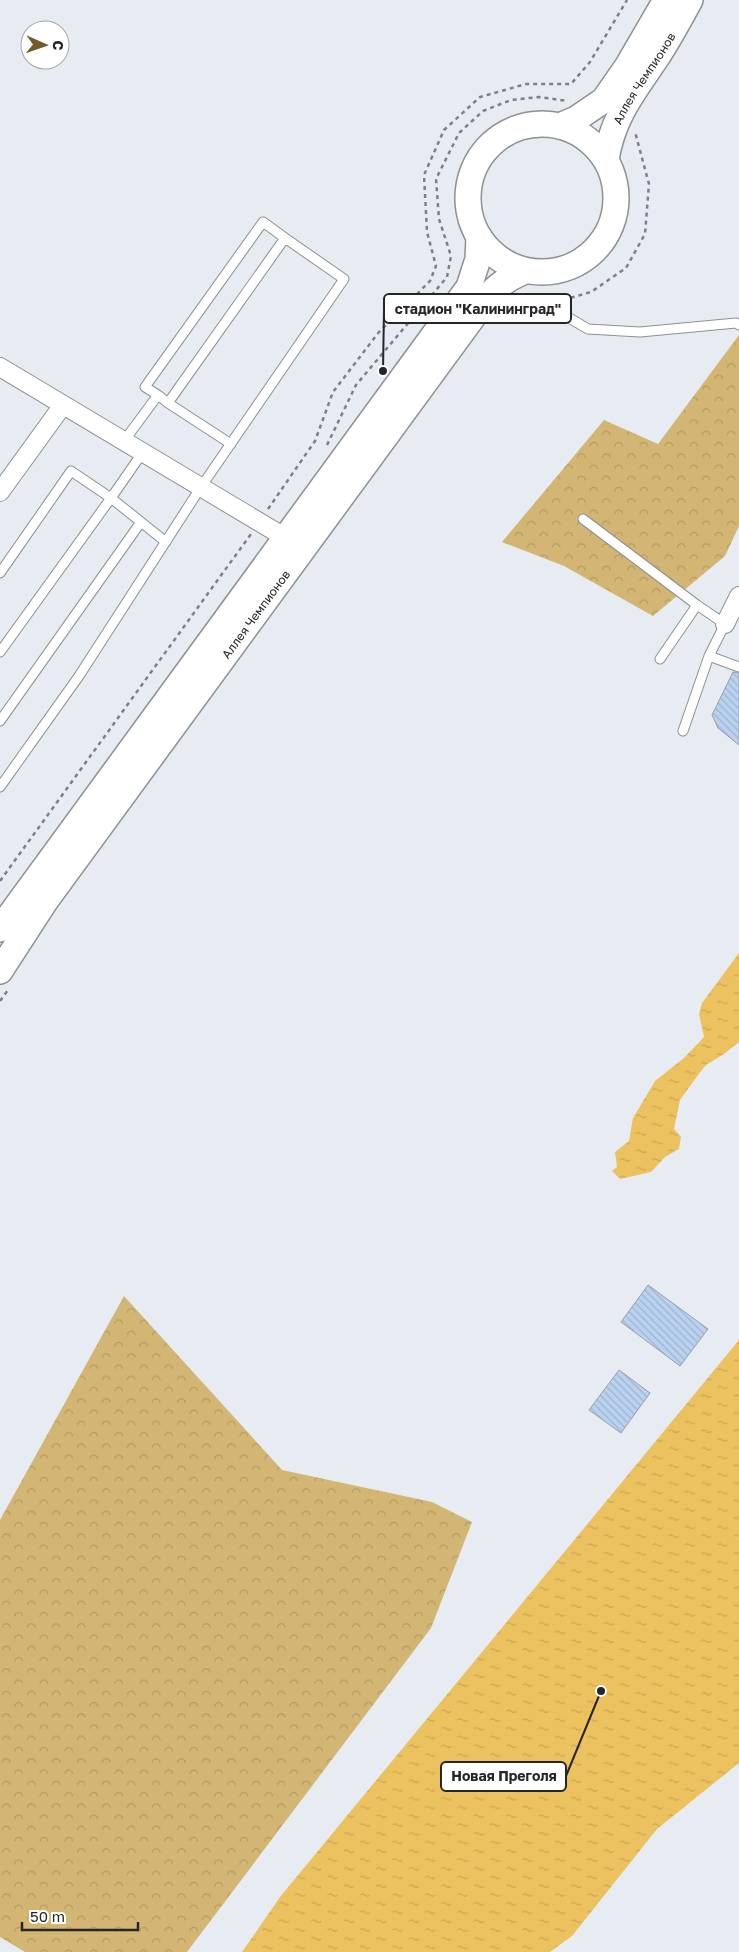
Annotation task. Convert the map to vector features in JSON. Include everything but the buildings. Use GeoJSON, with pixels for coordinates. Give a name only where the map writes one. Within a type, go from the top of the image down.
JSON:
{"type":"FeatureCollection","features":[{"type":"Feature","properties":{"kind":"main road","name":"Аллея Чемпионов"},"geometry":{"type":"LineString","coordinates":[[560,126],[576,119],[604,100],[627,67],[666,0]]}},
{"type":"Feature","properties":{"kind":"main road","name":"Аллея Чемпионов"},"geometry":{"type":"LineString","coordinates":[[606,159],[609,139],[621,111],[666,43],[690,0]]}},
{"type":"Feature","properties":{"kind":"main road","name":"Аллея Чемпионов"},"geometry":{"type":"LineString","coordinates":[[531,124],[560,126],[574,130],[586,138],[606,159],[614,180],[617,201],[612,223],[603,242],[581,262],[554,272],[539,273],[525,271],[498,259],[479,237],[472,224],[469,210],[468,195],[470,181],[482,154],[498,139],[516,128],[531,124]]}},
{"type":"Feature","properties":{"kind":"main road","name":"Аллея Чемпионов"},"geometry":{"type":"LineString","coordinates":[[0,929],[469,288],[478,259],[479,237]]}},
{"type":"Feature","properties":{"kind":"main road","name":"Аллея Чемпионов"},"geometry":{"type":"LineString","coordinates":[[5,978],[46,900],[486,299],[493,290],[506,280],[525,271]]}},
{"type":"Feature","properties":{"kind":"street"},"geometry":{"type":"LineString","coordinates":[[0,367],[286,538]]}},
{"type":"Feature","properties":{"kind":"street"},"geometry":{"type":"LineString","coordinates":[[0,492],[63,405]]}},
{"type":"Feature","properties":{"kind":"street"},"geometry":{"type":"LineString","coordinates":[[725,624],[739,596]]}},
{"type":"Feature","properties":{"kind":"lane"},"geometry":{"type":"LineString","coordinates":[[0,787],[79,676],[201,487],[231,444],[344,279],[263,222],[145,387],[231,444]]}},
{"type":"Feature","properties":{"kind":"lane"},"geometry":{"type":"LineString","coordinates":[[168,403],[285,238]]}},
{"type":"Feature","properties":{"kind":"lane"},"geometry":{"type":"LineString","coordinates":[[559,312],[588,329],[640,332],[736,323],[739,325]]}},
{"type":"Feature","properties":{"kind":"lane"},"geometry":{"type":"LineString","coordinates":[[124,441],[158,395]]}},
{"type":"Feature","properties":{"kind":"lane"},"geometry":{"type":"LineString","coordinates":[[0,652],[143,452]]}},
{"type":"Feature","properties":{"kind":"lane"},"geometry":{"type":"LineString","coordinates":[[0,573],[71,471],[111,498],[166,542]]}},
{"type":"Feature","properties":{"kind":"lane"},"geometry":{"type":"LineString","coordinates":[[583,519],[725,624],[709,656],[683,731]]}},
{"type":"Feature","properties":{"kind":"lane"},"geometry":{"type":"LineString","coordinates":[[0,721],[141,522]]}},
{"type":"Feature","properties":{"kind":"lane"},"geometry":{"type":"LineString","coordinates":[[660,659],[697,605]]}},
{"type":"Feature","properties":{"kind":"lane"},"geometry":{"type":"LineString","coordinates":[[709,656],[739,667]]}},
{"type":"Feature","properties":{"kind":"path"},"geometry":{"type":"LineString","coordinates":[[0,881],[259,522],[315,441],[333,392],[379,332],[430,280],[436,266],[428,232],[424,175],[444,130],[480,97],[526,84],[571,84],[590,62],[627,0]]}},
{"type":"Feature","properties":{"kind":"path"},"geometry":{"type":"LineString","coordinates":[[322,452],[356,385],[447,277],[451,256],[439,218],[436,179],[459,134],[483,111],[511,100],[539,96],[569,101]]}},
{"type":"Feature","properties":{"kind":"path"},"geometry":{"type":"LineString","coordinates":[[562,300],[591,292],[626,268],[645,234],[649,184],[634,128]]}},
{"type":"Feature","properties":{"kind":"path"},"geometry":{"type":"LineString","coordinates":[[503,306],[543,306],[552,303]]}},
{"type":"Feature","properties":{"kind":"path"},"geometry":{"type":"LineString","coordinates":[[0,1001],[5,978]]}},
{"type":"Feature","properties":{"kind":"green space"},"geometry":{"type":"Polygon","coordinates":[[[739,335],[739,526],[725,556],[653,616],[564,566],[502,542],[604,420],[658,444],[739,335]]]}},
{"type":"Feature","properties":{"kind":"green space"},"geometry":{"type":"Polygon","coordinates":[[[124,1296],[282,1470],[432,1502],[472,1522],[431,1628],[187,1952],[25,1952],[0,1937],[0,1520],[124,1296]]]}},
{"type":"Feature","properties":{"kind":"water"},"geometry":{"type":"Polygon","coordinates":[[[739,953],[739,1042],[706,1065],[680,1100],[674,1129],[681,1137],[679,1149],[665,1157],[651,1172],[620,1179],[612,1171],[617,1167],[615,1152],[629,1141],[633,1118],[655,1081],[684,1058],[704,1037],[699,1014],[702,1003],[739,953]]]}},
{"type":"Feature","properties":{"kind":"water"},"geometry":{"type":"Polygon","coordinates":[[[739,1340],[739,1763],[657,1829],[572,1936],[550,1952],[242,1952],[280,1897],[739,1340]]]}},
{"type":"Feature","properties":{"kind":"place","name":"стадион \"Калининград\""},"geometry":{"type":"Point","coordinates":[383,371]}},
{"type":"Feature","properties":{"kind":"place","name":"Новая Преголя"},"geometry":{"type":"Point","coordinates":[601,1691]}}]}
